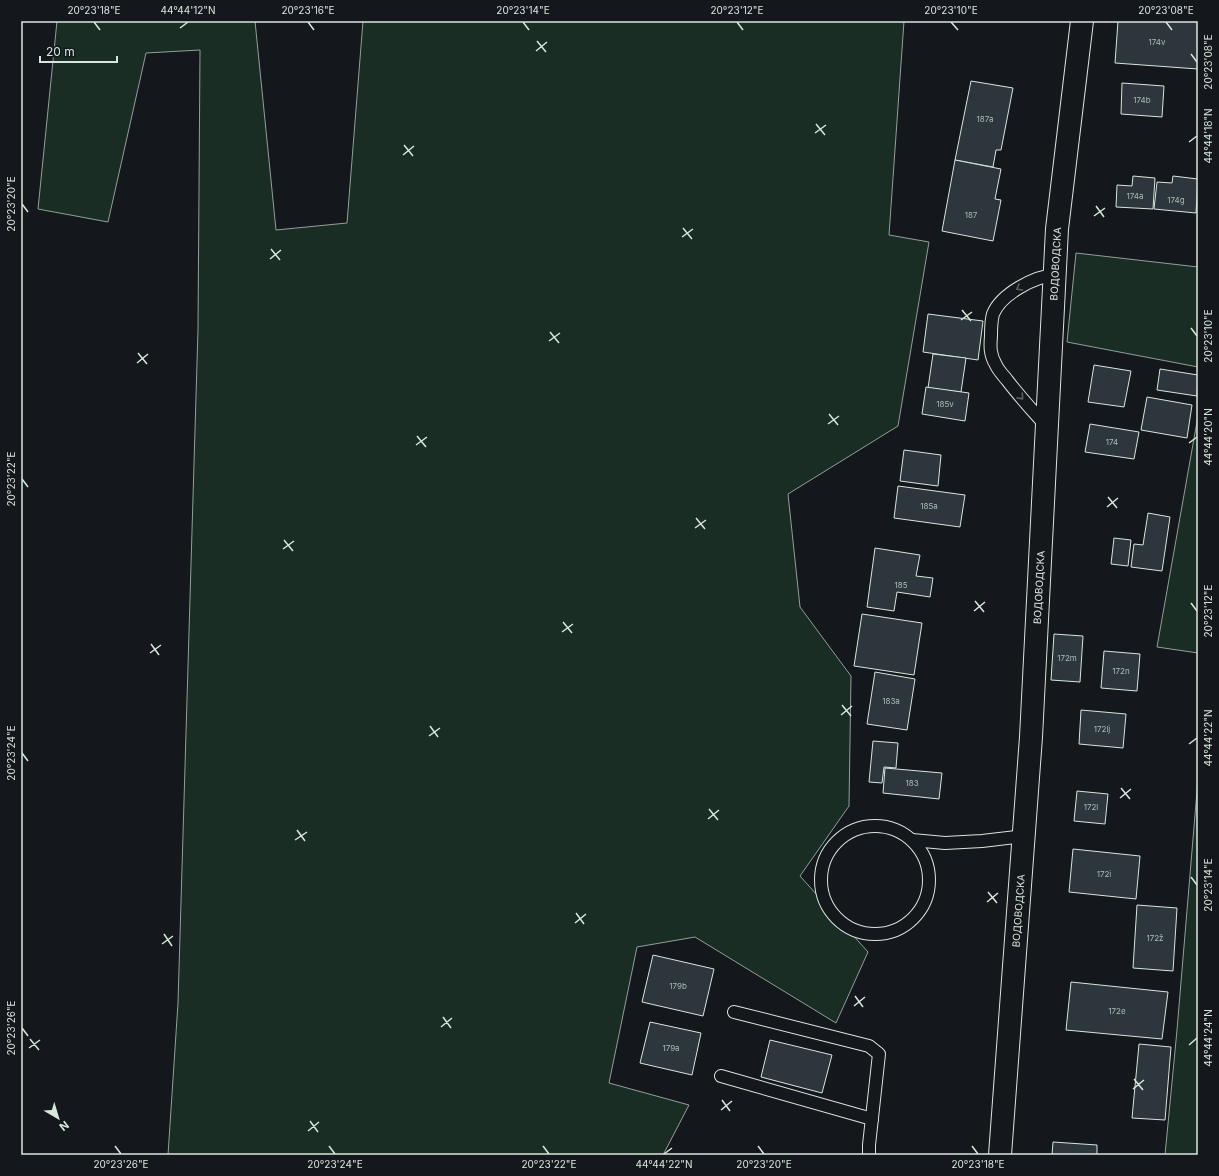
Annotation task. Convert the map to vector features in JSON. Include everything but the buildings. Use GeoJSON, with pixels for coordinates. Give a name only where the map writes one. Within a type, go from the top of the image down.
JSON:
{"type":"FeatureCollection","features":[{"type":"Feature","properties":{"kind":"main road","name":"ВОДОВОДСКА"},"geometry":{"type":"LineString","coordinates":[[1000,1155],[1031,737],[1046,427],[1056,275],[1057,229],[1082,21]]}},
{"type":"Feature","properties":{"kind":"lane"},"geometry":{"type":"LineString","coordinates":[[1046,427],[996,366],[990,352],[993,314],[999,303],[1017,289],[1034,280],[1049,275],[1056,275]]}},
{"type":"Feature","properties":{"kind":"lane"},"geometry":{"type":"LineString","coordinates":[[912,840],[922,853],[928,869],[929,887],[924,905],[912,920],[897,930],[878,935],[860,933],[843,925],[830,912],[822,895],[820,876],[824,859],[833,844],[846,833],[863,827],[880,826],[897,830],[912,840],[945,843],[982,841],[1024,836]]}},
{"type":"Feature","properties":{"kind":"lane"},"geometry":{"type":"LineString","coordinates":[[734,1012],[869,1046],[879,1054],[869,1155]]}},
{"type":"Feature","properties":{"kind":"lane"},"geometry":{"type":"LineString","coordinates":[[721,1076],[872,1119]]}},
{"type":"Feature","properties":{"kind":"green space"},"geometry":{"type":"Polygon","coordinates":[[[57,21],[255,21],[276,230],[347,223],[363,21],[904,21],[889,235],[929,242],[898,426],[788,494],[800,607],[851,676],[849,806],[800,876],[868,952],[836,1023],[695,937],[637,947],[609,1083],[689,1105],[663,1155],[168,1155],[178,1003],[198,329],[200,50],[146,53],[108,222],[38,209],[57,21]]]}},
{"type":"Feature","properties":{"kind":"green space"},"geometry":{"type":"Polygon","coordinates":[[[1076,253],[1198,267],[1198,367],[1067,342],[1076,253]]]}},
{"type":"Feature","properties":{"kind":"green space"},"geometry":{"type":"Polygon","coordinates":[[[1198,416],[1198,653],[1157,647],[1198,416]]]}},
{"type":"Feature","properties":{"kind":"green space"},"geometry":{"type":"Polygon","coordinates":[[[1198,779],[1198,1155],[1165,1155],[1177,1030],[1198,779]]]}}]}
